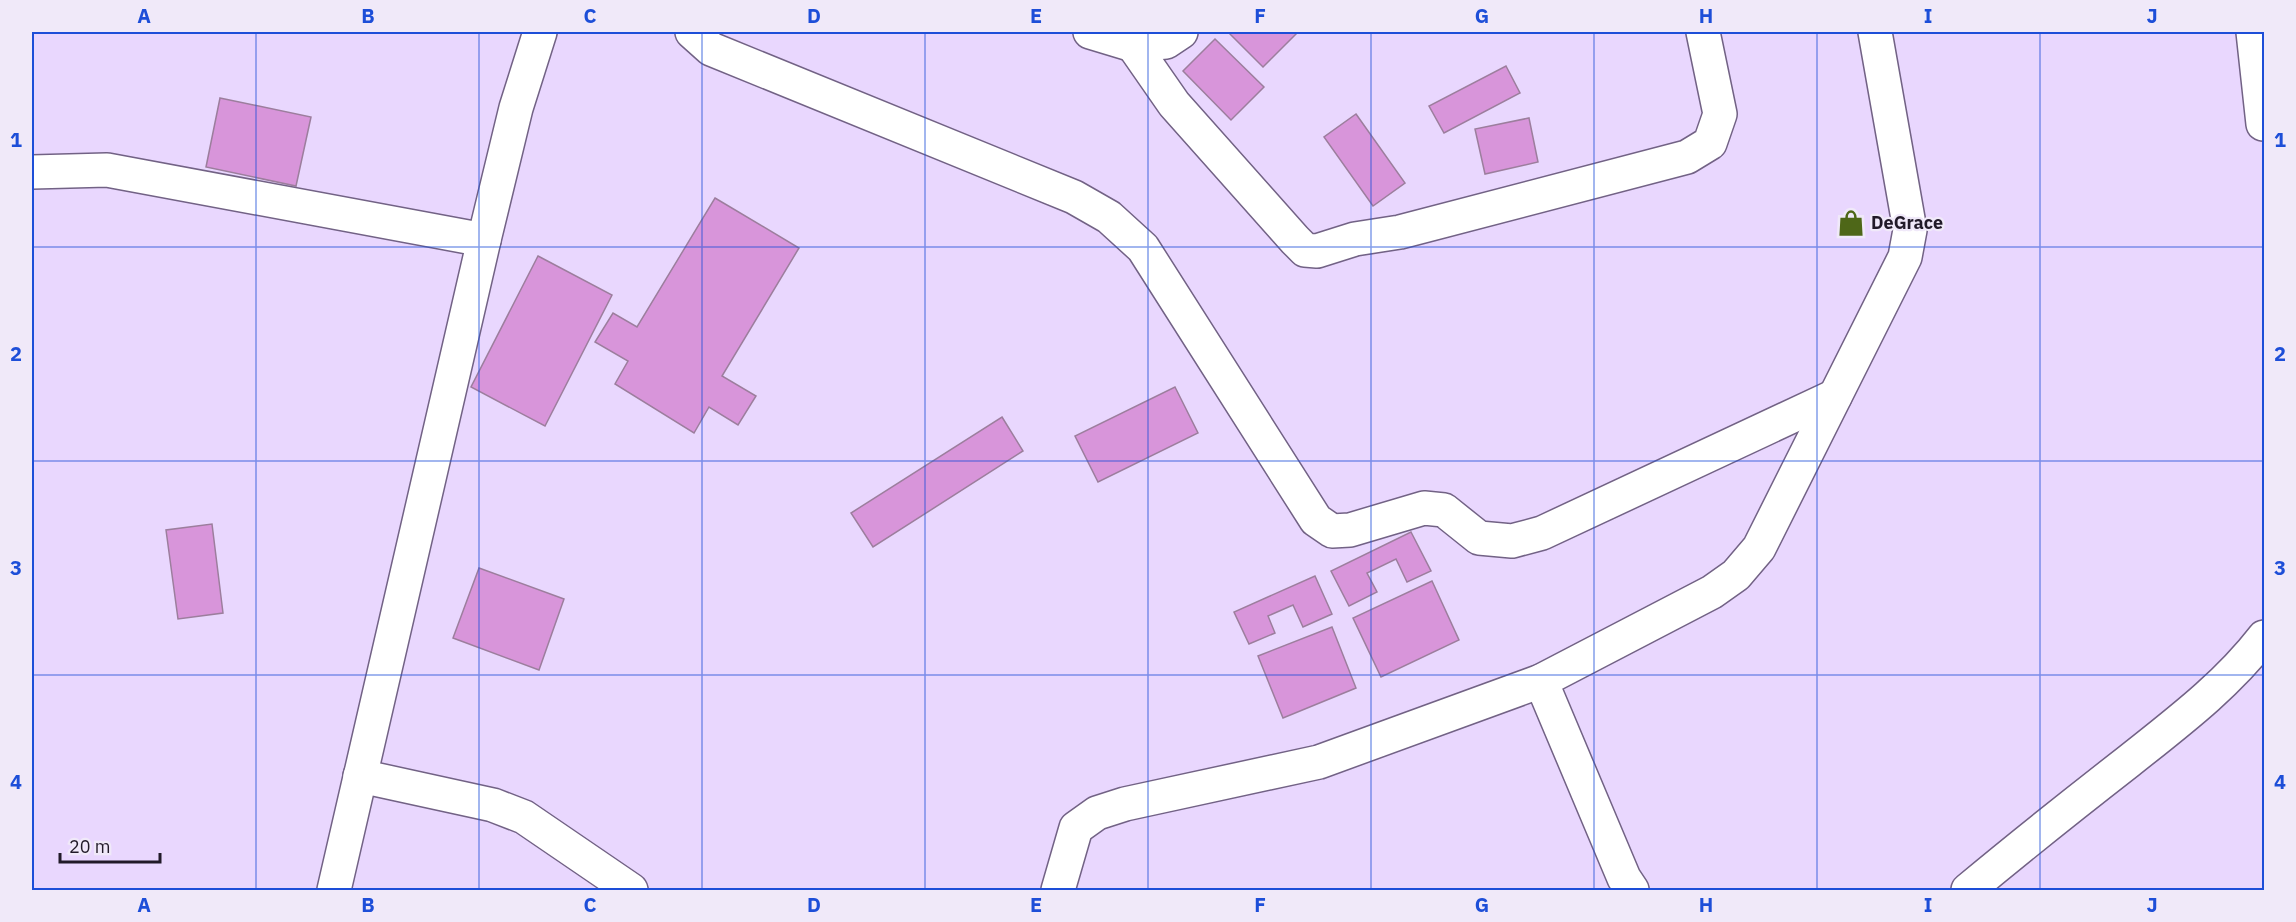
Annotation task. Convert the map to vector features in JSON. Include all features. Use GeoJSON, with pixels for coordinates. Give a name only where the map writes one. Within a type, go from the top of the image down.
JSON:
{"type":"FeatureCollection","features":[{"type":"Feature","properties":{"kind":"street"},"geometry":{"type":"LineString","coordinates":[[334,891],[484,240],[516,108],[540,32]]}},
{"type":"Feature","properties":{"kind":"street"},"geometry":{"type":"LineString","coordinates":[[692,32],[711,49],[1074,197],[1109,217],[1143,248],[1316,520],[1332,531],[1350,530],[1424,508],[1444,510],[1479,538],[1512,541],[1542,533],[1835,396]]}},
{"type":"Feature","properties":{"kind":"street"},"geometry":{"type":"LineString","coordinates":[[1089,32],[1132,45],[1166,42],[1181,32]]}},
{"type":"Feature","properties":{"kind":"street"},"geometry":{"type":"LineString","coordinates":[[1132,45],[1174,104],[1280,224],[1305,250],[1317,251],[1355,239],[1400,232],[1687,158],[1710,143],[1720,114],[1703,32]]}},
{"type":"Feature","properties":{"kind":"street"},"geometry":{"type":"LineString","coordinates":[[1058,891],[1076,828],[1097,813],[1125,804],[1319,762],[1541,681],[1712,592],[1736,575],[1759,548],[1905,257],[1911,230],[1875,32]]}},
{"type":"Feature","properties":{"kind":"street"},"geometry":{"type":"LineString","coordinates":[[2253,32],[2263,124]]}},
{"type":"Feature","properties":{"kind":"street"},"geometry":{"type":"LineString","coordinates":[[32,172],[107,170],[484,240]]}},
{"type":"Feature","properties":{"kind":"street"},"geometry":{"type":"LineString","coordinates":[[1968,891],[2022,845],[2204,702],[2249,657],[2265,637]]}},
{"type":"Feature","properties":{"kind":"street"},"geometry":{"type":"LineString","coordinates":[[1541,681],[1624,878],[1632,891]]}},
{"type":"Feature","properties":{"kind":"street"},"geometry":{"type":"LineString","coordinates":[[360,776],[493,805],[524,817],[630,891]]}},
{"type":"Feature","properties":{"kind":"building"},"geometry":{"type":"Polygon","coordinates":[[[1232,32],[1298,32],[1263,67],[1230,34],[1232,32]]]}},
{"type":"Feature","properties":{"kind":"building"},"geometry":{"type":"Polygon","coordinates":[[[1215,39],[1264,87],[1231,120],[1183,71],[1215,39]]]}},
{"type":"Feature","properties":{"kind":"building"},"geometry":{"type":"Polygon","coordinates":[[[1506,66],[1520,93],[1444,133],[1429,106],[1506,66]]]}},
{"type":"Feature","properties":{"kind":"building"},"geometry":{"type":"Polygon","coordinates":[[[220,98],[311,117],[296,186],[206,167],[220,98]]]}},
{"type":"Feature","properties":{"kind":"building"},"geometry":{"type":"Polygon","coordinates":[[[1356,114],[1405,183],[1373,206],[1324,137],[1356,114]]]}},
{"type":"Feature","properties":{"kind":"building"},"geometry":{"type":"Polygon","coordinates":[[[1529,118],[1538,162],[1485,174],[1475,129],[1529,118]]]}},
{"type":"Feature","properties":{"kind":"building"},"geometry":{"type":"Polygon","coordinates":[[[715,198],[799,248],[722,376],[756,396],[738,425],[709,407],[694,433],[615,384],[628,361],[595,342],[613,313],[637,327],[715,198]]]}},
{"type":"Feature","properties":{"kind":"building"},"geometry":{"type":"Polygon","coordinates":[[[538,256],[612,295],[545,426],[471,387],[538,256]]]}},
{"type":"Feature","properties":{"kind":"building"},"geometry":{"type":"Polygon","coordinates":[[[1175,387],[1198,433],[1098,482],[1075,436],[1175,387]]]}},
{"type":"Feature","properties":{"kind":"building"},"geometry":{"type":"Polygon","coordinates":[[[1002,417],[1023,451],[873,547],[851,513],[1002,417]]]}},
{"type":"Feature","properties":{"kind":"building"},"geometry":{"type":"Polygon","coordinates":[[[212,524],[223,613],[178,619],[166,530],[212,524]]]}},
{"type":"Feature","properties":{"kind":"building"},"geometry":{"type":"Polygon","coordinates":[[[1411,532],[1431,571],[1407,582],[1396,559],[1367,573],[1377,592],[1349,606],[1331,571],[1411,532]]]}},
{"type":"Feature","properties":{"kind":"building"},"geometry":{"type":"Polygon","coordinates":[[[479,568],[564,599],[539,670],[453,638],[479,568]]]}},
{"type":"Feature","properties":{"kind":"building"},"geometry":{"type":"Polygon","coordinates":[[[1315,576],[1332,614],[1303,627],[1293,605],[1268,616],[1275,633],[1249,644],[1234,612],[1315,576]]]}},
{"type":"Feature","properties":{"kind":"building"},"geometry":{"type":"Polygon","coordinates":[[[1432,581],[1459,640],[1381,677],[1353,618],[1432,581]]]}},
{"type":"Feature","properties":{"kind":"building"},"geometry":{"type":"Polygon","coordinates":[[[1332,627],[1356,688],[1283,718],[1258,656],[1332,627]]]}},
{"type":"Feature","properties":{"kind":"place","name":"DeGrace"},"geometry":{"type":"Point","coordinates":[1851,223]}}]}
